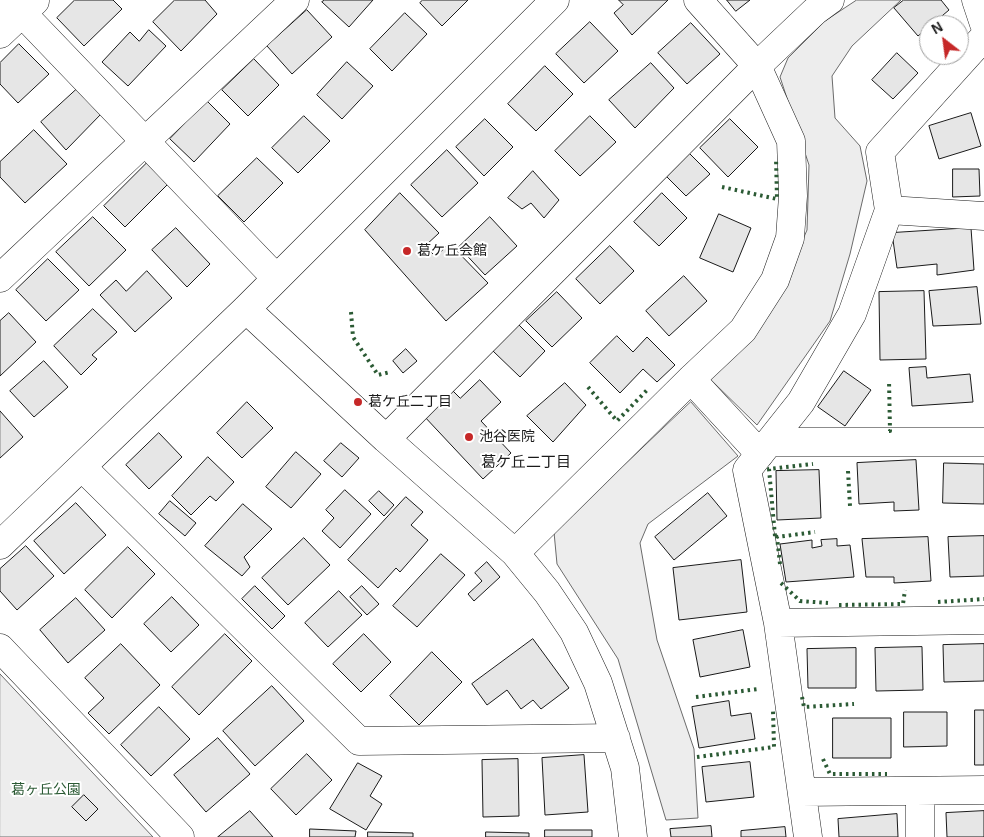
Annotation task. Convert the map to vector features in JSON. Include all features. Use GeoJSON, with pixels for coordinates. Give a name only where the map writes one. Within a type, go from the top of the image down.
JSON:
{"type":"FeatureCollection","features":[{"type":"Feature","properties":{"kind":"street"},"geometry":{"type":"LineString","coordinates":[[0,278],[295,0]]}},
{"type":"Feature","properties":{"kind":"street"},"geometry":{"type":"LineString","coordinates":[[0,545],[246,309],[555,0]]}},
{"type":"Feature","properties":{"kind":"street"},"geometry":{"type":"LineString","coordinates":[[515,553],[743,330],[775,280],[790,238],[793,196],[791,141],[756,66],[698,0]]}},
{"type":"Feature","properties":{"kind":"street"},"geometry":{"type":"LineString","coordinates":[[386,438],[756,66],[815,11],[830,0]]}},
{"type":"Feature","properties":{"kind":"street"},"geometry":{"type":"LineString","coordinates":[[976,0],[984,24]]}},
{"type":"Feature","properties":{"kind":"street"},"geometry":{"type":"LineString","coordinates":[[0,34],[19,4],[145,141],[276,278]]}},
{"type":"Feature","properties":{"kind":"street"},"geometry":{"type":"LineString","coordinates":[[808,837],[778,623],[747,470],[801,402],[852,314],[889,210],[880,152],[984,37]]}},
{"type":"Feature","properties":{"kind":"street"},"geometry":{"type":"LineString","coordinates":[[889,210],[984,216]]}},
{"type":"Feature","properties":{"kind":"street"},"geometry":{"type":"LineString","coordinates":[[246,309],[515,553],[547,592],[574,632],[598,683],[625,768],[633,837]]}},
{"type":"Feature","properties":{"kind":"street"},"geometry":{"type":"LineString","coordinates":[[691,379],[765,448],[984,442]]}},
{"type":"Feature","properties":{"kind":"street"},"geometry":{"type":"LineString","coordinates":[[82,467],[359,741],[616,738]]}},
{"type":"Feature","properties":{"kind":"street"},"geometry":{"type":"LineString","coordinates":[[778,623],[984,620]]}},
{"type":"Feature","properties":{"kind":"street"},"geometry":{"type":"LineString","coordinates":[[0,648],[180,837]]}},
{"type":"Feature","properties":{"kind":"street"},"geometry":{"type":"LineString","coordinates":[[802,792],[984,790]]}},
{"type":"Feature","properties":{"kind":"street"},"geometry":{"type":"LineString","coordinates":[[920,791],[920,837]]}},
{"type":"Feature","properties":{"kind":"shaded area"},"geometry":{"type":"Polygon","coordinates":[[[857,0],[901,0],[852,46],[832,76],[835,118],[860,146],[867,181],[850,254],[830,321],[757,425],[710,379],[774,306],[807,230],[809,165],[780,77],[788,58],[825,21],[857,0]]]}},
{"type":"Feature","properties":{"kind":"shaded area"},"geometry":{"type":"Polygon","coordinates":[[[691,402],[738,456],[648,524],[640,543],[657,640],[694,749],[698,818],[666,820],[618,659],[557,564],[554,532],[691,402]]]}},
{"type":"Feature","properties":{"kind":"shaded area","name":"葛ヶ丘公園"},"geometry":{"type":"Polygon","coordinates":[[[0,674],[153,837],[0,837],[0,674]]]}},
{"type":"Feature","properties":{"kind":"building"},"geometry":{"type":"Polygon","coordinates":[[[75,0],[113,0],[122,9],[84,46],[57,18],[75,0]]]}},
{"type":"Feature","properties":{"kind":"building"},"geometry":{"type":"Polygon","coordinates":[[[175,0],[205,0],[217,14],[181,51],[153,22],[175,0]]]}},
{"type":"Feature","properties":{"kind":"building"},"geometry":{"type":"Polygon","coordinates":[[[325,0],[373,0],[349,27],[322,2],[325,0]]]}},
{"type":"Feature","properties":{"kind":"building"},"geometry":{"type":"Polygon","coordinates":[[[423,0],[468,0],[442,26],[420,3],[423,0]]]}},
{"type":"Feature","properties":{"kind":"building"},"geometry":{"type":"Polygon","coordinates":[[[619,0],[668,0],[632,35],[614,13],[623,5],[619,0]]]}},
{"type":"Feature","properties":{"kind":"building"},"geometry":{"type":"Polygon","coordinates":[[[727,0],[750,0],[736,11],[727,0]]]}},
{"type":"Feature","properties":{"kind":"building"},"geometry":{"type":"Polygon","coordinates":[[[904,0],[941,0],[949,10],[943,15],[919,15],[918,36],[894,8],[904,0]]]}},
{"type":"Feature","properties":{"kind":"building"},"geometry":{"type":"Polygon","coordinates":[[[307,10],[332,37],[292,74],[267,46],[307,10]]]}},
{"type":"Feature","properties":{"kind":"building"},"geometry":{"type":"Polygon","coordinates":[[[405,13],[427,34],[392,71],[370,49],[405,13]]]}},
{"type":"Feature","properties":{"kind":"building"},"geometry":{"type":"Polygon","coordinates":[[[590,22],[618,51],[584,83],[556,54],[590,22]]]}},
{"type":"Feature","properties":{"kind":"building"},"geometry":{"type":"Polygon","coordinates":[[[691,23],[720,54],[687,84],[658,53],[691,23]]]}},
{"type":"Feature","properties":{"kind":"building"},"geometry":{"type":"Polygon","coordinates":[[[149,30],[166,46],[128,86],[102,62],[130,32],[139,41],[149,30]]]}},
{"type":"Feature","properties":{"kind":"building"},"geometry":{"type":"Polygon","coordinates":[[[19,44],[49,74],[18,103],[0,84],[0,63],[19,44]]]}},
{"type":"Feature","properties":{"kind":"building"},"geometry":{"type":"Polygon","coordinates":[[[897,53],[918,73],[893,99],[872,80],[897,53]]]}},
{"type":"Feature","properties":{"kind":"building"},"geometry":{"type":"Polygon","coordinates":[[[254,59],[279,85],[248,116],[222,90],[254,59]]]}},
{"type":"Feature","properties":{"kind":"building"},"geometry":{"type":"Polygon","coordinates":[[[347,62],[373,86],[342,119],[317,95],[347,62]]]}},
{"type":"Feature","properties":{"kind":"building"},"geometry":{"type":"Polygon","coordinates":[[[651,63],[674,88],[635,128],[609,100],[651,63]]]}},
{"type":"Feature","properties":{"kind":"building"},"geometry":{"type":"Polygon","coordinates":[[[545,66],[573,94],[536,131],[508,104],[545,66]]]}},
{"type":"Feature","properties":{"kind":"building"},"geometry":{"type":"Polygon","coordinates":[[[77,89],[102,113],[66,150],[41,122],[77,89]]]}},
{"type":"Feature","properties":{"kind":"building"},"geometry":{"type":"Polygon","coordinates":[[[207,101],[230,124],[194,162],[170,139],[207,101]]]}},
{"type":"Feature","properties":{"kind":"building"},"geometry":{"type":"Polygon","coordinates":[[[971,113],[981,146],[939,159],[929,126],[971,113]]]}},
{"type":"Feature","properties":{"kind":"building"},"geometry":{"type":"Polygon","coordinates":[[[304,116],[330,141],[298,173],[272,148],[304,116]]]}},
{"type":"Feature","properties":{"kind":"building"},"geometry":{"type":"Polygon","coordinates":[[[590,116],[616,142],[580,176],[555,151],[590,116]]]}},
{"type":"Feature","properties":{"kind":"building"},"geometry":{"type":"Polygon","coordinates":[[[485,119],[513,147],[484,176],[456,147],[485,119]]]}},
{"type":"Feature","properties":{"kind":"building"},"geometry":{"type":"Polygon","coordinates":[[[730,119],[758,147],[728,177],[700,148],[730,119]]]}},
{"type":"Feature","properties":{"kind":"building"},"geometry":{"type":"Polygon","coordinates":[[[34,130],[67,164],[25,203],[0,177],[0,162],[34,130]]]}},
{"type":"Feature","properties":{"kind":"building"},"geometry":{"type":"Polygon","coordinates":[[[447,150],[478,183],[442,217],[411,185],[447,150]]]}},
{"type":"Feature","properties":{"kind":"building"},"geometry":{"type":"Polygon","coordinates":[[[688,152],[710,174],[686,196],[666,176],[688,152]]]}},
{"type":"Feature","properties":{"kind":"building"},"geometry":{"type":"Polygon","coordinates":[[[257,158],[283,183],[244,222],[218,196],[257,158]]]}},
{"type":"Feature","properties":{"kind":"building"},"geometry":{"type":"Polygon","coordinates":[[[149,161],[170,182],[125,227],[104,206],[149,161]]]}},
{"type":"Feature","properties":{"kind":"building"},"geometry":{"type":"Polygon","coordinates":[[[953,169],[979,169],[980,196],[953,197],[953,169]]]}},
{"type":"Feature","properties":{"kind":"building"},"geometry":{"type":"Polygon","coordinates":[[[533,171],[559,200],[544,218],[531,203],[522,209],[508,198],[533,171]]]}},
{"type":"Feature","properties":{"kind":"building","name":"葛ケ丘会館"},"geometry":{"type":"Polygon","coordinates":[[[400,193],[439,233],[425,246],[436,257],[449,243],[488,283],[446,321],[365,230],[400,193]]]}},
{"type":"Feature","properties":{"kind":"building"},"geometry":{"type":"Polygon","coordinates":[[[662,193],[687,218],[659,246],[634,222],[662,193]]]}},
{"type":"Feature","properties":{"kind":"building"},"geometry":{"type":"Polygon","coordinates":[[[719,214],[751,228],[733,272],[700,258],[719,214]]]}},
{"type":"Feature","properties":{"kind":"building"},"geometry":{"type":"Polygon","coordinates":[[[93,217],[126,250],[89,286],[56,252],[93,217]]]}},
{"type":"Feature","properties":{"kind":"building"},"geometry":{"type":"Polygon","coordinates":[[[490,217],[517,246],[485,275],[459,247],[490,217]]]}},
{"type":"Feature","properties":{"kind":"building"},"geometry":{"type":"Polygon","coordinates":[[[176,228],[210,264],[187,287],[152,250],[176,228]]]}},
{"type":"Feature","properties":{"kind":"building"},"geometry":{"type":"Polygon","coordinates":[[[971,228],[974,270],[937,275],[937,264],[897,268],[892,233],[971,228]]]}},
{"type":"Feature","properties":{"kind":"building"},"geometry":{"type":"Polygon","coordinates":[[[610,246],[634,271],[600,304],[576,279],[610,246]]]}},
{"type":"Feature","properties":{"kind":"building"},"geometry":{"type":"Polygon","coordinates":[[[48,259],[79,290],[46,321],[16,290],[48,259]]]}},
{"type":"Feature","properties":{"kind":"building"},"geometry":{"type":"Polygon","coordinates":[[[147,271],[172,298],[135,332],[100,295],[116,280],[126,291],[147,271]]]}},
{"type":"Feature","properties":{"kind":"building"},"geometry":{"type":"Polygon","coordinates":[[[684,276],[707,301],[669,336],[646,311],[684,276]]]}},
{"type":"Feature","properties":{"kind":"building"},"geometry":{"type":"Polygon","coordinates":[[[977,287],[981,324],[933,326],[929,291],[977,287]]]}},
{"type":"Feature","properties":{"kind":"building"},"geometry":{"type":"Polygon","coordinates":[[[924,291],[926,359],[880,360],[879,292],[924,291]]]}},
{"type":"Feature","properties":{"kind":"building"},"geometry":{"type":"Polygon","coordinates":[[[557,292],[582,318],[552,347],[526,321],[557,292]]]}},
{"type":"Feature","properties":{"kind":"building"},"geometry":{"type":"Polygon","coordinates":[[[93,309],[117,332],[92,355],[97,359],[81,375],[54,346],[93,309]]]}},
{"type":"Feature","properties":{"kind":"building"},"geometry":{"type":"Polygon","coordinates":[[[9,313],[36,342],[0,376],[0,321],[9,313]]]}},
{"type":"Feature","properties":{"kind":"building"},"geometry":{"type":"Polygon","coordinates":[[[519,325],[545,351],[520,377],[493,351],[519,325]]]}},
{"type":"Feature","properties":{"kind":"building"},"geometry":{"type":"Polygon","coordinates":[[[617,336],[633,352],[647,337],[675,365],[657,382],[643,369],[620,393],[590,363],[617,336]]]}},
{"type":"Feature","properties":{"kind":"building"},"geometry":{"type":"Polygon","coordinates":[[[406,349],[417,361],[403,373],[393,361],[406,349]]]}},
{"type":"Feature","properties":{"kind":"building"},"geometry":{"type":"Polygon","coordinates":[[[44,361],[68,387],[34,417],[10,391],[44,361]]]}},
{"type":"Feature","properties":{"kind":"building"},"geometry":{"type":"Polygon","coordinates":[[[926,367],[927,378],[970,374],[973,402],[912,406],[909,368],[926,367]]]}},
{"type":"Feature","properties":{"kind":"building"},"geometry":{"type":"Polygon","coordinates":[[[844,371],[871,390],[845,426],[818,407],[844,371]]]}},
{"type":"Feature","properties":{"kind":"building","name":"池谷医院"},"geometry":{"type":"Polygon","coordinates":[[[480,380],[501,402],[481,421],[511,453],[483,479],[423,415],[451,389],[460,398],[480,380]]]}},
{"type":"Feature","properties":{"kind":"building"},"geometry":{"type":"Polygon","coordinates":[[[565,383],[586,405],[553,442],[527,416],[565,383]]]}},
{"type":"Feature","properties":{"kind":"building"},"geometry":{"type":"Polygon","coordinates":[[[247,402],[273,428],[242,458],[217,433],[247,402]]]}},
{"type":"Feature","properties":{"kind":"building"},"geometry":{"type":"Polygon","coordinates":[[[0,411],[23,437],[0,458],[0,411]]]}},
{"type":"Feature","properties":{"kind":"building"},"geometry":{"type":"Polygon","coordinates":[[[159,433],[182,457],[149,489],[126,465],[159,433]]]}},
{"type":"Feature","properties":{"kind":"building"},"geometry":{"type":"Polygon","coordinates":[[[341,443],[359,458],[342,477],[324,461],[341,443]]]}},
{"type":"Feature","properties":{"kind":"building"},"geometry":{"type":"Polygon","coordinates":[[[296,452],[321,474],[291,508],[266,487],[296,452]]]}},
{"type":"Feature","properties":{"kind":"building"},"geometry":{"type":"Polygon","coordinates":[[[208,457],[234,482],[216,501],[210,496],[191,515],[172,496],[208,457]]]}},
{"type":"Feature","properties":{"kind":"building"},"geometry":{"type":"Polygon","coordinates":[[[916,460],[919,510],[894,511],[894,502],[859,504],[857,463],[916,460]]]}},
{"type":"Feature","properties":{"kind":"building"},"geometry":{"type":"Polygon","coordinates":[[[944,463],[984,464],[984,504],[943,503],[944,463]]]}},
{"type":"Feature","properties":{"kind":"building"},"geometry":{"type":"Polygon","coordinates":[[[819,470],[821,518],[777,520],[776,471],[819,470]]]}},
{"type":"Feature","properties":{"kind":"building"},"geometry":{"type":"Polygon","coordinates":[[[345,490],[371,514],[340,548],[322,531],[334,518],[326,510],[345,490]]]}},
{"type":"Feature","properties":{"kind":"building"},"geometry":{"type":"Polygon","coordinates":[[[379,491],[394,505],[384,516],[369,501],[379,491]]]}},
{"type":"Feature","properties":{"kind":"building"},"geometry":{"type":"Polygon","coordinates":[[[708,493],[727,516],[674,560],[655,537],[708,493]]]}},
{"type":"Feature","properties":{"kind":"building"},"geometry":{"type":"Polygon","coordinates":[[[406,497],[423,512],[411,525],[428,540],[400,572],[396,568],[378,588],[348,560],[406,497]]]}},
{"type":"Feature","properties":{"kind":"building"},"geometry":{"type":"Polygon","coordinates":[[[170,501],[196,523],[185,536],[159,514],[170,501]]]}},
{"type":"Feature","properties":{"kind":"building"},"geometry":{"type":"Polygon","coordinates":[[[76,503],[106,535],[64,574],[34,541],[76,503]]]}},
{"type":"Feature","properties":{"kind":"building"},"geometry":{"type":"Polygon","coordinates":[[[243,504],[272,529],[244,557],[250,567],[242,576],[205,546],[243,504]]]}},
{"type":"Feature","properties":{"kind":"building"},"geometry":{"type":"Polygon","coordinates":[[[984,536],[984,576],[950,577],[948,537],[984,536]]]}},
{"type":"Feature","properties":{"kind":"building"},"geometry":{"type":"Polygon","coordinates":[[[928,537],[931,581],[894,583],[894,577],[866,577],[862,539],[928,537]]]}},
{"type":"Feature","properties":{"kind":"building"},"geometry":{"type":"Polygon","coordinates":[[[304,538],[330,565],[288,605],[262,578],[304,538]]]}},
{"type":"Feature","properties":{"kind":"building"},"geometry":{"type":"Polygon","coordinates":[[[837,539],[837,546],[850,545],[854,577],[786,582],[780,544],[812,540],[812,548],[822,546],[821,540],[837,539]]]}},
{"type":"Feature","properties":{"kind":"building"},"geometry":{"type":"Polygon","coordinates":[[[26,546],[54,576],[17,610],[0,591],[0,569],[26,546]]]}},
{"type":"Feature","properties":{"kind":"building"},"geometry":{"type":"Polygon","coordinates":[[[128,547],[155,574],[112,618],[85,590],[128,547]]]}},
{"type":"Feature","properties":{"kind":"building"},"geometry":{"type":"Polygon","coordinates":[[[441,554],[465,575],[417,627],[393,606],[441,554]]]}},
{"type":"Feature","properties":{"kind":"building"},"geometry":{"type":"Polygon","coordinates":[[[741,560],[747,612],[679,620],[673,568],[741,560]]]}},
{"type":"Feature","properties":{"kind":"building"},"geometry":{"type":"Polygon","coordinates":[[[487,562],[500,577],[474,601],[468,594],[482,581],[475,573],[487,562]]]}},
{"type":"Feature","properties":{"kind":"building"},"geometry":{"type":"Polygon","coordinates":[[[255,586],[285,616],[272,629],[242,599],[255,586]]]}},
{"type":"Feature","properties":{"kind":"building"},"geometry":{"type":"Polygon","coordinates":[[[362,586],[379,604],[367,615],[350,597],[362,586]]]}},
{"type":"Feature","properties":{"kind":"building"},"geometry":{"type":"Polygon","coordinates":[[[339,591],[362,615],[328,647],[305,623],[339,591]]]}},
{"type":"Feature","properties":{"kind":"building"},"geometry":{"type":"Polygon","coordinates":[[[172,597],[199,625],[171,652],[144,624],[172,597]]]}},
{"type":"Feature","properties":{"kind":"building"},"geometry":{"type":"Polygon","coordinates":[[[76,598],[105,630],[68,663],[40,630],[76,598]]]}},
{"type":"Feature","properties":{"kind":"building"},"geometry":{"type":"Polygon","coordinates":[[[743,630],[750,667],[700,677],[693,640],[743,630]]]}},
{"type":"Feature","properties":{"kind":"building"},"geometry":{"type":"Polygon","coordinates":[[[225,634],[252,661],[199,715],[172,687],[225,634]]]}},
{"type":"Feature","properties":{"kind":"building"},"geometry":{"type":"Polygon","coordinates":[[[364,634],[391,662],[361,692],[333,664],[364,634]]]}},
{"type":"Feature","properties":{"kind":"building"},"geometry":{"type":"Polygon","coordinates":[[[533,639],[569,688],[541,709],[533,700],[521,709],[507,690],[487,705],[472,684],[533,639]]]}},
{"type":"Feature","properties":{"kind":"building"},"geometry":{"type":"Polygon","coordinates":[[[121,644],[160,685],[109,734],[88,713],[104,698],[85,678],[121,644]]]}},
{"type":"Feature","properties":{"kind":"building"},"geometry":{"type":"Polygon","coordinates":[[[984,644],[984,681],[944,682],[943,645],[984,644]]]}},
{"type":"Feature","properties":{"kind":"building"},"geometry":{"type":"Polygon","coordinates":[[[922,647],[923,690],[876,691],[875,648],[922,647]]]}},
{"type":"Feature","properties":{"kind":"building"},"geometry":{"type":"Polygon","coordinates":[[[856,648],[856,688],[808,688],[807,649],[856,648]]]}},
{"type":"Feature","properties":{"kind":"building"},"geometry":{"type":"Polygon","coordinates":[[[432,652],[462,682],[419,725],[390,696],[432,652]]]}},
{"type":"Feature","properties":{"kind":"building"},"geometry":{"type":"Polygon","coordinates":[[[272,686],[304,721],[255,766],[223,731],[272,686]]]}},
{"type":"Feature","properties":{"kind":"building"},"geometry":{"type":"Polygon","coordinates":[[[729,701],[731,716],[751,713],[755,739],[699,748],[692,707],[729,701]]]}},
{"type":"Feature","properties":{"kind":"building"},"geometry":{"type":"Polygon","coordinates":[[[159,707],[190,739],[151,776],[121,745],[159,707]]]}},
{"type":"Feature","properties":{"kind":"building"},"geometry":{"type":"Polygon","coordinates":[[[975,710],[984,710],[984,765],[975,765],[975,710]]]}},
{"type":"Feature","properties":{"kind":"building"},"geometry":{"type":"Polygon","coordinates":[[[904,712],[947,712],[947,746],[904,747],[904,712]]]}},
{"type":"Feature","properties":{"kind":"building"},"geometry":{"type":"Polygon","coordinates":[[[833,718],[891,718],[891,758],[833,758],[833,718]]]}},
{"type":"Feature","properties":{"kind":"building"},"geometry":{"type":"Polygon","coordinates":[[[218,738],[250,774],[206,812],[174,775],[218,738]]]}},
{"type":"Feature","properties":{"kind":"building"},"geometry":{"type":"Polygon","coordinates":[[[307,754],[332,780],[296,815],[271,789],[307,754]]]}},
{"type":"Feature","properties":{"kind":"building"},"geometry":{"type":"Polygon","coordinates":[[[584,755],[588,812],[545,815],[542,758],[584,755]]]}},
{"type":"Feature","properties":{"kind":"building"},"geometry":{"type":"Polygon","coordinates":[[[518,759],[519,816],[483,817],[482,760],[518,759]]]}},
{"type":"Feature","properties":{"kind":"building"},"geometry":{"type":"Polygon","coordinates":[[[750,762],[754,797],[706,802],[702,767],[750,762]]]}},
{"type":"Feature","properties":{"kind":"building"},"geometry":{"type":"Polygon","coordinates":[[[358,763],[382,776],[370,796],[382,804],[366,830],[330,809],[358,763]]]}},
{"type":"Feature","properties":{"kind":"building"},"geometry":{"type":"Polygon","coordinates":[[[84,795],[98,809],[86,821],[72,807],[84,795]]]}},
{"type":"Feature","properties":{"kind":"building"},"geometry":{"type":"Polygon","coordinates":[[[250,811],[273,837],[218,837],[250,811]]]}},
{"type":"Feature","properties":{"kind":"building"},"geometry":{"type":"Polygon","coordinates":[[[984,811],[984,837],[947,837],[946,813],[984,811]]]}},
{"type":"Feature","properties":{"kind":"building"},"geometry":{"type":"Polygon","coordinates":[[[897,814],[898,837],[839,837],[838,819],[897,814]]]}},
{"type":"Feature","properties":{"kind":"building"},"geometry":{"type":"Polygon","coordinates":[[[711,826],[712,837],[671,837],[670,829],[711,826]]]}},
{"type":"Feature","properties":{"kind":"building"},"geometry":{"type":"Polygon","coordinates":[[[785,827],[786,837],[741,837],[741,831],[785,827]]]}},
{"type":"Feature","properties":{"kind":"building"},"geometry":{"type":"Polygon","coordinates":[[[310,829],[356,831],[355,837],[310,837],[310,829]]]}},
{"type":"Feature","properties":{"kind":"building"},"geometry":{"type":"Polygon","coordinates":[[[545,830],[592,830],[592,837],[545,837],[545,830]]]}},
{"type":"Feature","properties":{"kind":"building"},"geometry":{"type":"Polygon","coordinates":[[[368,832],[413,833],[413,837],[368,837],[368,832]]]}},
{"type":"Feature","properties":{"kind":"building"},"geometry":{"type":"Polygon","coordinates":[[[486,832],[529,833],[529,837],[486,837],[486,832]]]}},
{"type":"Feature","properties":{"kind":"hedge"},"geometry":{"type":"LineString","coordinates":[[722,187],[777,199],[776,158]]}},
{"type":"Feature","properties":{"kind":"hedge"},"geometry":{"type":"LineString","coordinates":[[351,312],[353,337],[378,375],[390,372]]}},
{"type":"Feature","properties":{"kind":"hedge"},"geometry":{"type":"LineString","coordinates":[[889,380],[889,431]]}},
{"type":"Feature","properties":{"kind":"hedge"},"geometry":{"type":"LineString","coordinates":[[588,387],[617,421],[649,388]]}},
{"type":"Feature","properties":{"kind":"hedge"},"geometry":{"type":"LineString","coordinates":[[775,536],[769,469],[813,464]]}},
{"type":"Feature","properties":{"kind":"hedge"},"geometry":{"type":"LineString","coordinates":[[848,471],[850,506]]}},
{"type":"Feature","properties":{"kind":"hedge"},"geometry":{"type":"LineString","coordinates":[[780,564],[777,537],[815,532]]}},
{"type":"Feature","properties":{"kind":"hedge"},"geometry":{"type":"LineString","coordinates":[[781,583],[800,601],[828,603]]}},
{"type":"Feature","properties":{"kind":"hedge"},"geometry":{"type":"LineString","coordinates":[[839,605],[903,604],[905,590]]}},
{"type":"Feature","properties":{"kind":"hedge"},"geometry":{"type":"LineString","coordinates":[[938,602],[984,599]]}},
{"type":"Feature","properties":{"kind":"hedge"},"geometry":{"type":"LineString","coordinates":[[696,697],[758,689]]}},
{"type":"Feature","properties":{"kind":"hedge"},"geometry":{"type":"LineString","coordinates":[[802,697],[804,707],[854,704]]}},
{"type":"Feature","properties":{"kind":"hedge"},"geometry":{"type":"LineString","coordinates":[[697,757],[774,747],[773,710]]}},
{"type":"Feature","properties":{"kind":"hedge"},"geometry":{"type":"LineString","coordinates":[[823,759],[830,774],[887,774]]}},
{"type":"Feature","properties":{"kind":"place","name":"葛ケ丘会館"},"geometry":{"type":"Point","coordinates":[407,251]}},
{"type":"Feature","properties":{"kind":"place","name":"葛ケ丘二丁目"},"geometry":{"type":"Point","coordinates":[358,402]}},
{"type":"Feature","properties":{"kind":"place","name":"池谷医院"},"geometry":{"type":"Point","coordinates":[469,437]}},
{"type":"Feature","properties":{"kind":"district","name":"葛ケ丘二丁目"},"geometry":{"type":"Point","coordinates":[526,463]}}]}
